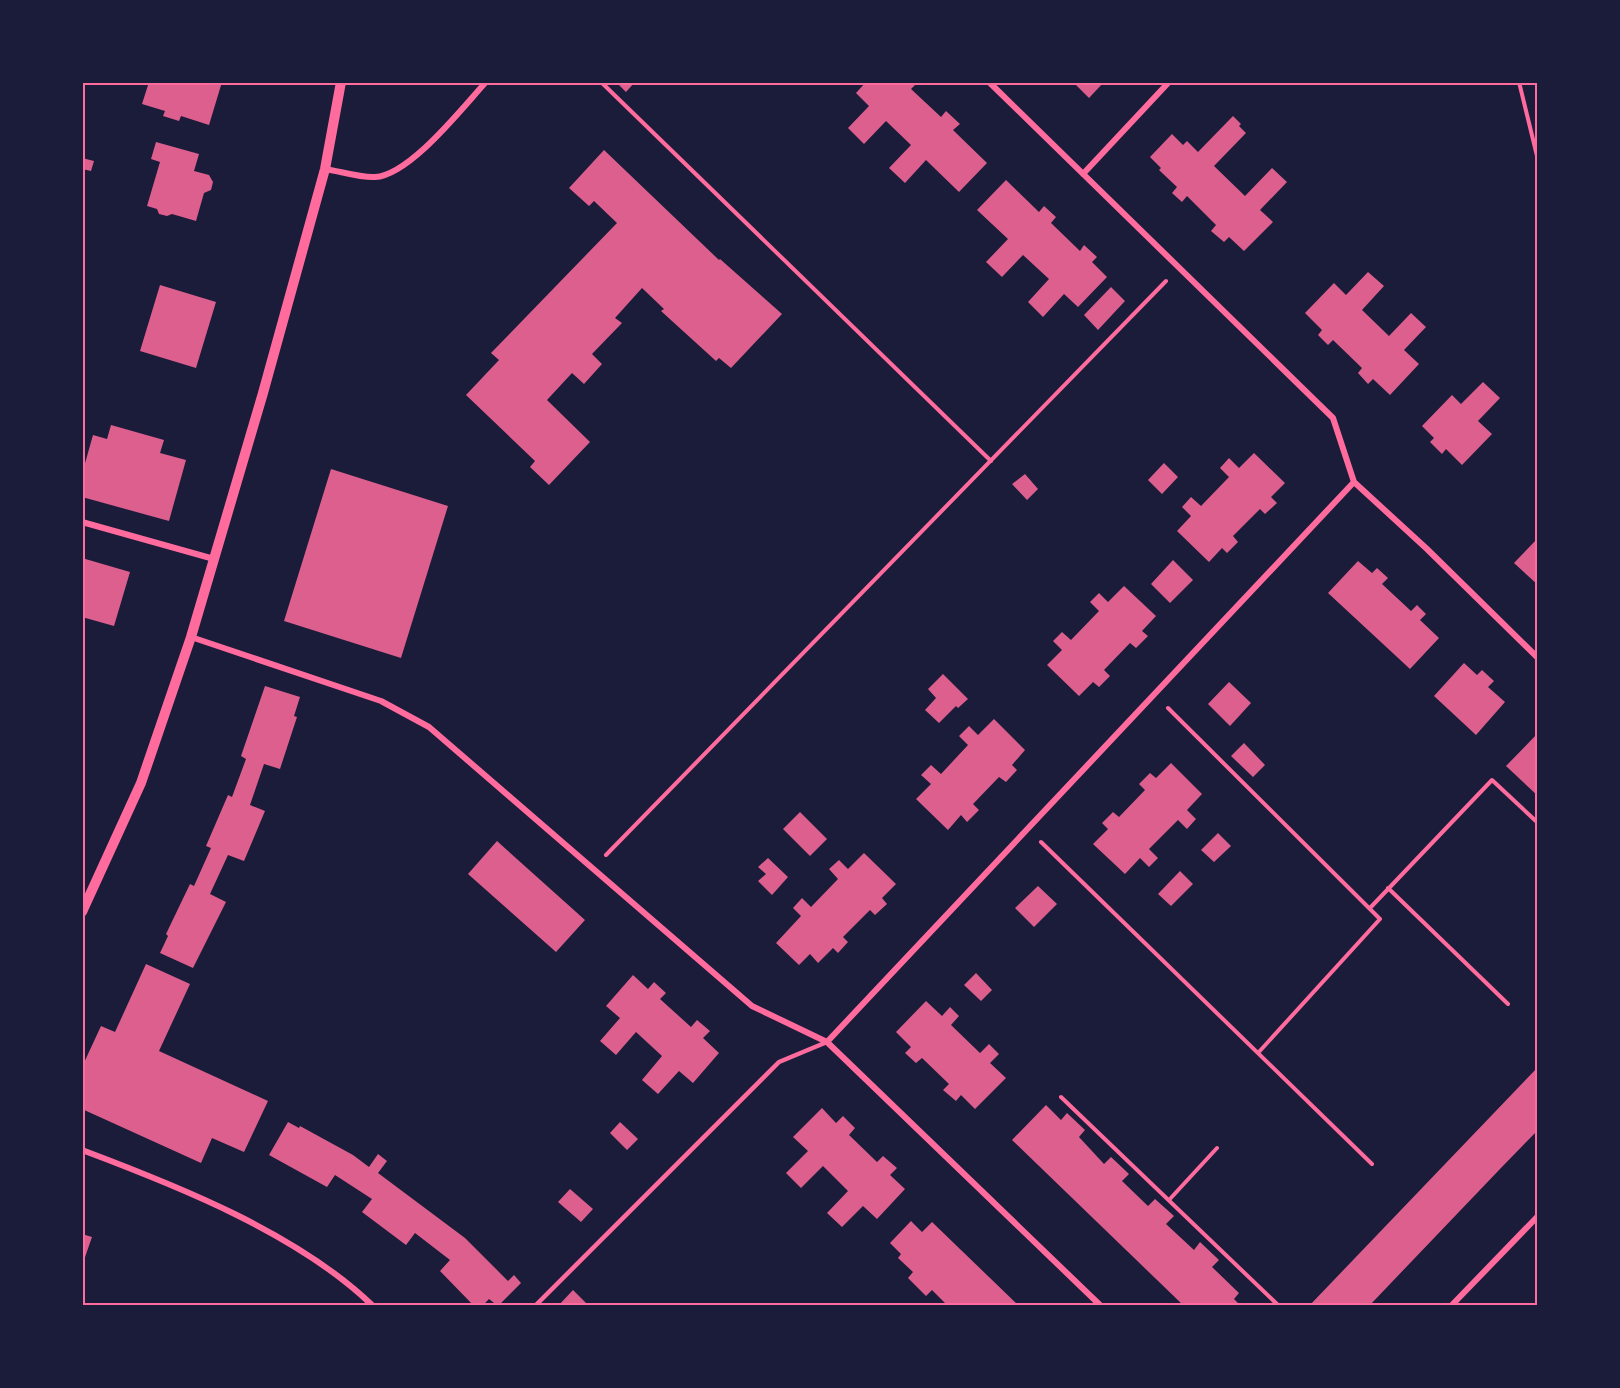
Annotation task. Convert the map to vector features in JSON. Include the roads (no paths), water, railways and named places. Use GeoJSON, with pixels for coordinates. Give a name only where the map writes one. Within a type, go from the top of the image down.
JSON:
{"type":"FeatureCollection","features":[{"type":"Feature","properties":{"kind":"street"},"geometry":{"type":"LineString","coordinates":[[82,912],[141,783],[191,637],[325,169],[341,82]]}},
{"type":"Feature","properties":{"kind":"street"},"geometry":{"type":"LineString","coordinates":[[325,169],[375,177],[398,170],[421,151],[486,82]]}},
{"type":"Feature","properties":{"kind":"street"},"geometry":{"type":"LineString","coordinates":[[989,82],[1333,418],[1354,482],[1427,549],[1538,658]]}},
{"type":"Feature","properties":{"kind":"street"},"geometry":{"type":"LineString","coordinates":[[1083,174],[1169,82]]}},
{"type":"Feature","properties":{"kind":"street"},"geometry":{"type":"LineString","coordinates":[[827,1042],[1354,482]]}},
{"type":"Feature","properties":{"kind":"street"},"geometry":{"type":"LineString","coordinates":[[82,522],[215,559]]}},
{"type":"Feature","properties":{"kind":"street"},"geometry":{"type":"LineString","coordinates":[[191,637],[381,701],[429,727],[752,1006],[827,1042],[1101,1305]]}},
{"type":"Feature","properties":{"kind":"street"},"geometry":{"type":"LineString","coordinates":[[82,1150],[162,1180],[297,1248],[373,1305]]}},
{"type":"Feature","properties":{"kind":"street"},"geometry":{"type":"LineString","coordinates":[[1451,1305],[1538,1216]]}},
{"type":"Feature","properties":{"kind":"lane"},"geometry":{"type":"LineString","coordinates":[[535,1305],[779,1062],[827,1042]]}}]}
